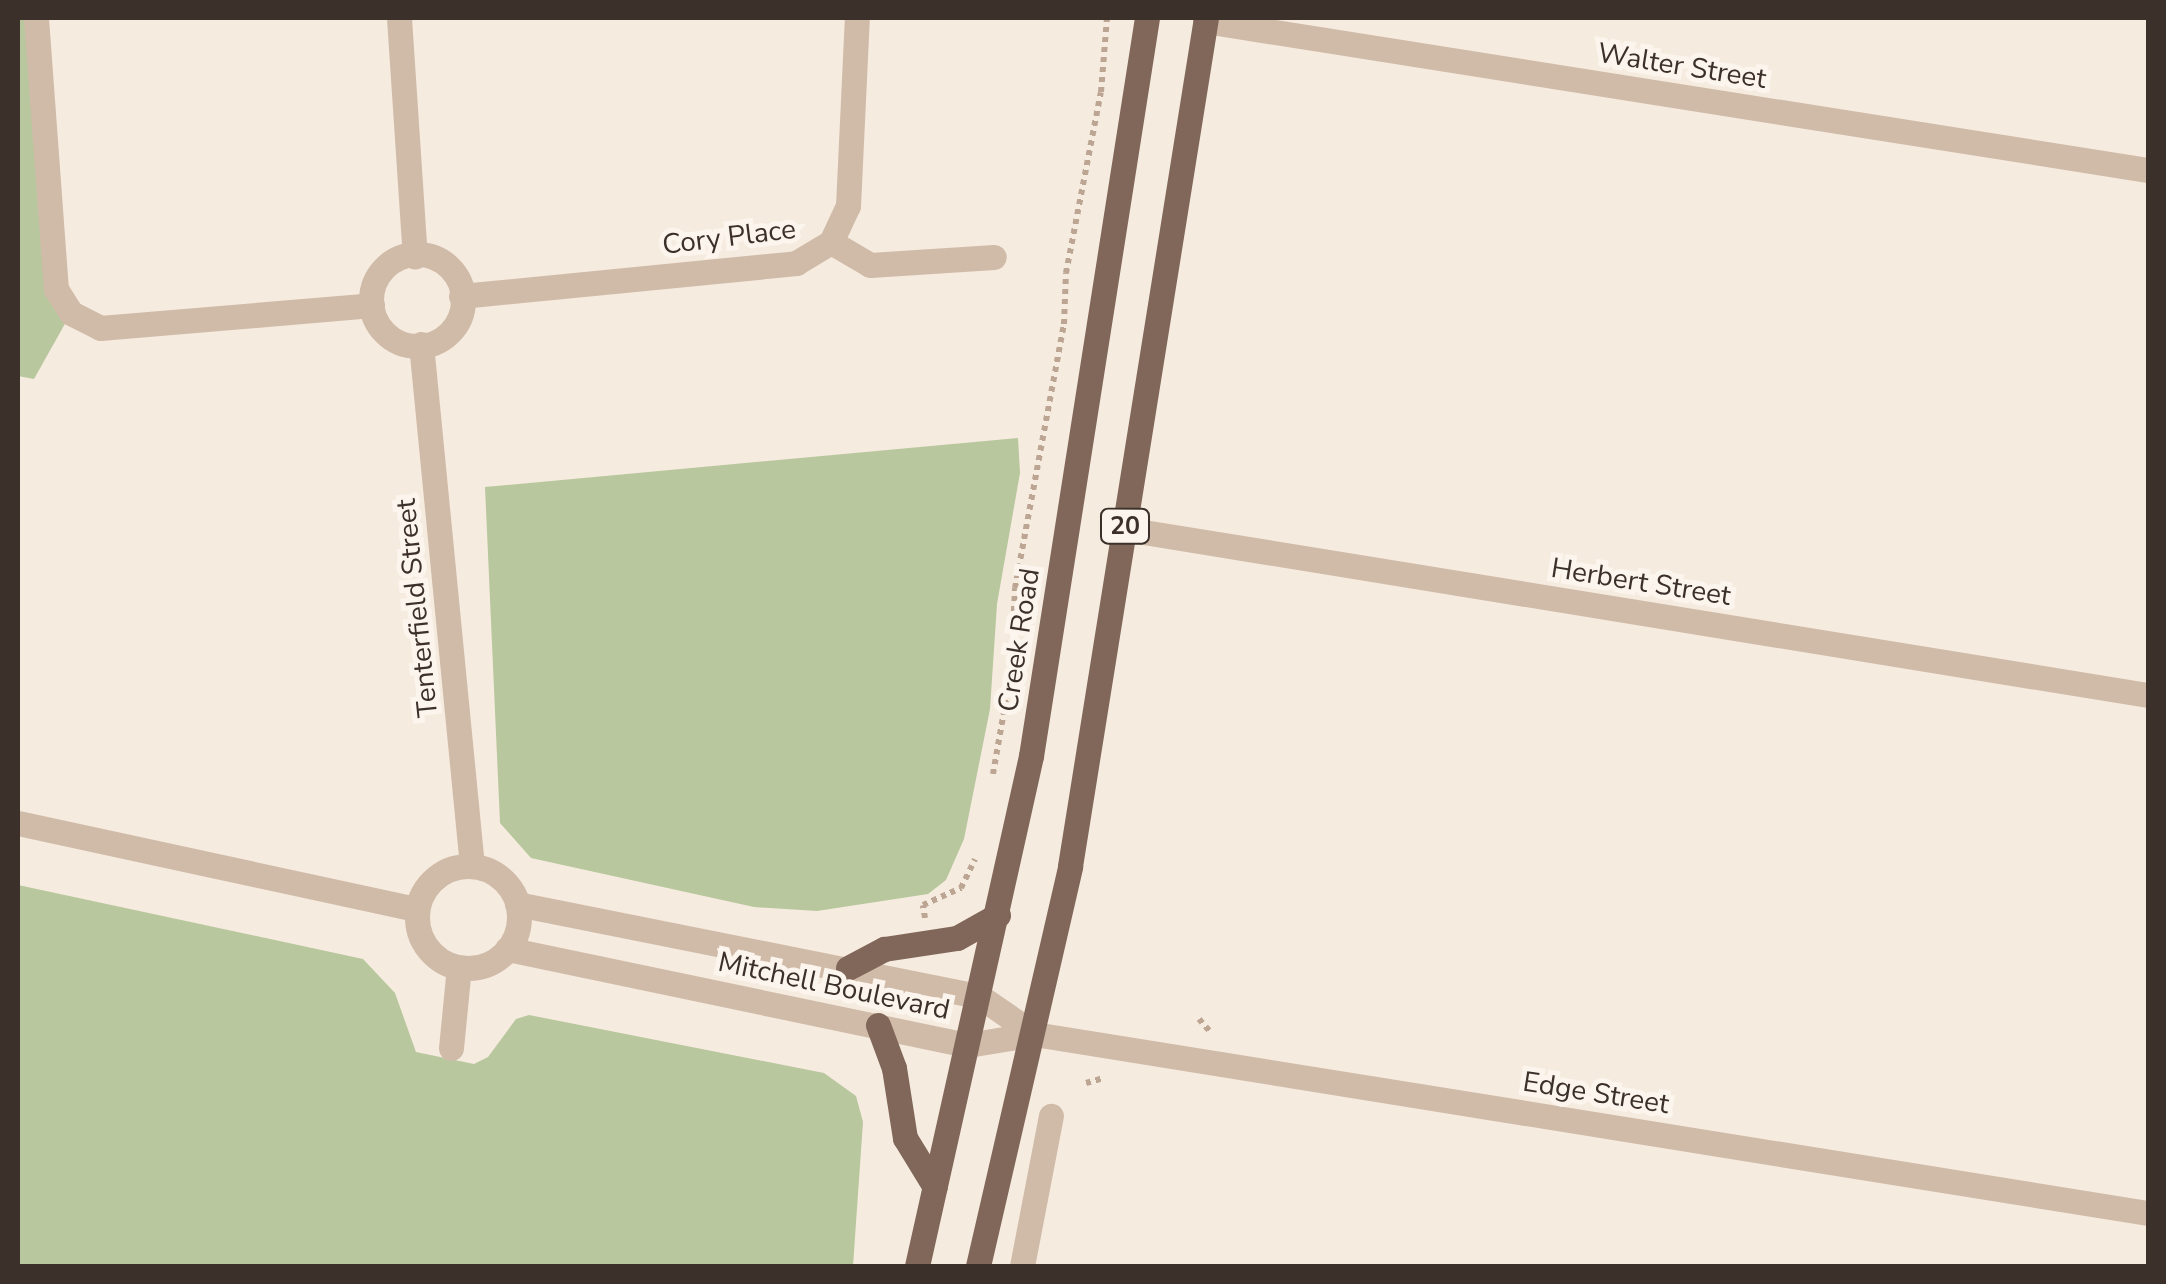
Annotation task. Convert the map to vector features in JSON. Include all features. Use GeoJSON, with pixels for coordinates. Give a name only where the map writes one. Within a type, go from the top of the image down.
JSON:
{"type":"FeatureCollection","features":[{"type":"Feature","properties":{"kind":"main road","name":"Creek Road"},"geometry":{"type":"LineString","coordinates":[[917,1266],[1031,756],[1148,18]]}},
{"type":"Feature","properties":{"kind":"main road","name":"20"},"geometry":{"type":"LineString","coordinates":[[978,1266],[1070,866],[1206,19]]}},
{"type":"Feature","properties":{"kind":"main road"},"geometry":{"type":"LineString","coordinates":[[848,968],[884,949],[957,938],[998,915]]}},
{"type":"Feature","properties":{"kind":"main road"},"geometry":{"type":"LineString","coordinates":[[878,1025],[898,1083],[905,1138],[935,1187]]}},
{"type":"Feature","properties":{"kind":"street"},"geometry":{"type":"LineString","coordinates":[[36,18],[56,289],[71,313],[100,328],[372,305]]}},
{"type":"Feature","properties":{"kind":"street"},"geometry":{"type":"LineString","coordinates":[[399,18],[414,256]]}},
{"type":"Feature","properties":{"kind":"street"},"geometry":{"type":"LineString","coordinates":[[831,242],[848,206],[857,18]]}},
{"type":"Feature","properties":{"kind":"street","name":"Walter Street"},"geometry":{"type":"LineString","coordinates":[[1206,19],[2148,170]]}},
{"type":"Feature","properties":{"kind":"street","name":"Cory Place"},"geometry":{"type":"LineString","coordinates":[[461,296],[796,263],[831,242],[870,265],[994,257]]}},
{"type":"Feature","properties":{"kind":"street"},"geometry":{"type":"LineString","coordinates":[[414,256],[442,260],[460,282],[457,324],[435,343],[393,340],[374,319],[372,305],[371,290],[386,264],[414,256]]}},
{"type":"Feature","properties":{"kind":"street","name":"Tenterfield Street"},"geometry":{"type":"LineString","coordinates":[[421,344],[472,866]]}},
{"type":"Feature","properties":{"kind":"street","name":"Herbert Street"},"geometry":{"type":"LineString","coordinates":[[1125,529],[2148,695]]}},
{"type":"Feature","properties":{"kind":"street"},"geometry":{"type":"LineString","coordinates":[[18,823],[417,909]]}},
{"type":"Feature","properties":{"kind":"street"},"geometry":{"type":"LineString","coordinates":[[472,866],[501,878],[517,904],[507,949],[485,964],[459,967],[422,940],[417,909],[431,882],[472,866]]}},
{"type":"Feature","properties":{"kind":"street","name":"Mitchell Boulevard"},"geometry":{"type":"LineString","coordinates":[[517,904],[980,996],[1034,1034]]}},
{"type":"Feature","properties":{"kind":"street","name":"Mitchell Boulevard"},"geometry":{"type":"LineString","coordinates":[[507,949],[968,1046],[1034,1034]]}},
{"type":"Feature","properties":{"kind":"street"},"geometry":{"type":"LineString","coordinates":[[451,1048],[459,967]]}},
{"type":"Feature","properties":{"kind":"street","name":"Edge Street"},"geometry":{"type":"LineString","coordinates":[[1034,1034],[2148,1213]]}},
{"type":"Feature","properties":{"kind":"street"},"geometry":{"type":"LineString","coordinates":[[1022,1266],[1050,1116]]}},
{"type":"Feature","properties":{"kind":"path"},"geometry":{"type":"LineString","coordinates":[[992,788],[1011,671],[1016,588],[1064,324],[1066,273],[1101,92],[1107,18]]}},
{"type":"Feature","properties":{"kind":"path"},"geometry":{"type":"LineString","coordinates":[[927,929],[922,906],[961,888],[978,846]]}},
{"type":"Feature","properties":{"kind":"green space"},"geometry":{"type":"Polygon","coordinates":[[[18,18],[36,18],[71,313],[34,379],[18,376],[18,18]]]}},
{"type":"Feature","properties":{"kind":"green space"},"geometry":{"type":"Polygon","coordinates":[[[1018,438],[1020,473],[997,604],[990,709],[964,839],[946,880],[928,894],[817,911],[754,907],[531,858],[500,823],[485,487],[1018,438]]]}},
{"type":"Feature","properties":{"kind":"green space"},"geometry":{"type":"Polygon","coordinates":[[[18,885],[363,959],[395,993],[416,1052],[474,1064],[488,1057],[516,1019],[529,1015],[824,1073],[856,1096],[863,1122],[853,1266],[18,1266],[18,885]]]}}]}
